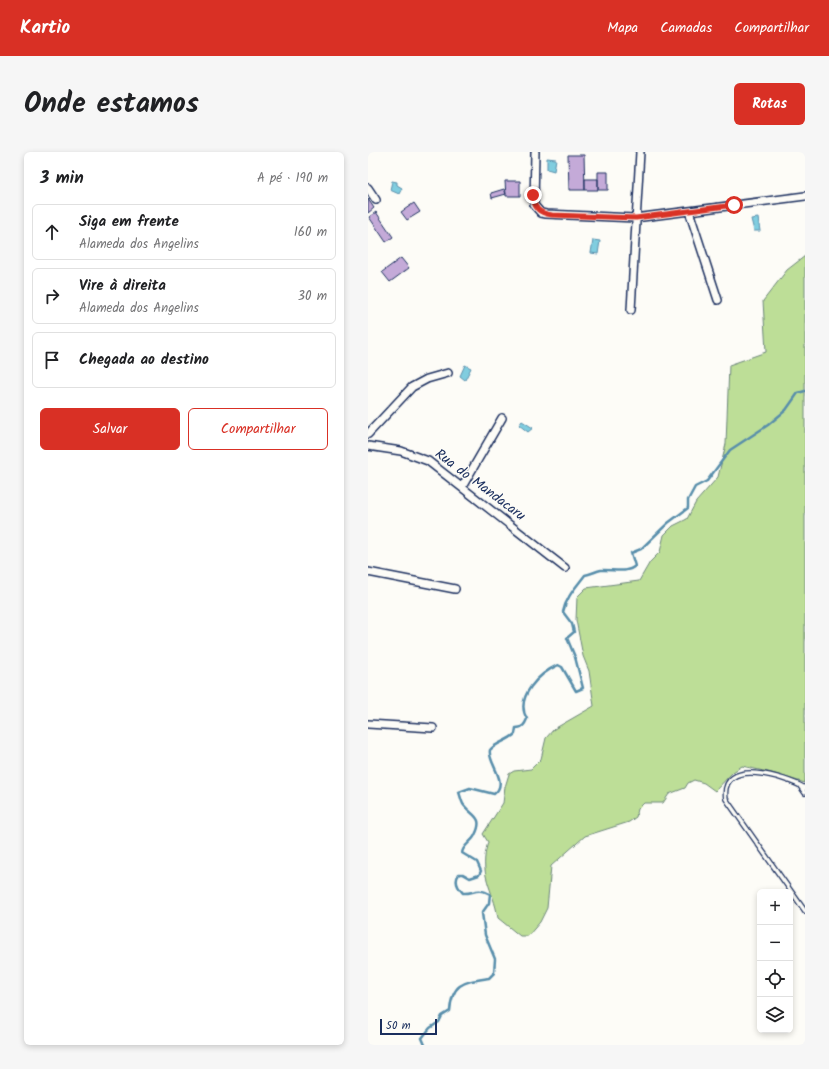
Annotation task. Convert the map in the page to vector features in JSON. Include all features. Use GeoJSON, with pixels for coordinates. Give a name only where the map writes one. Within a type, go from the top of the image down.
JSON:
{"type":"FeatureCollection","features":[{"type":"Feature","properties":{"kind":"street"},"geometry":{"type":"LineString","coordinates":[[535,152],[534,205],[541,213],[552,215],[636,218],[805,196]]}},
{"type":"Feature","properties":{"kind":"street"},"geometry":{"type":"LineString","coordinates":[[631,310],[640,152]]}},
{"type":"Feature","properties":{"kind":"street"},"geometry":{"type":"LineString","coordinates":[[368,188],[376,200]]}},
{"type":"Feature","properties":{"kind":"street"},"geometry":{"type":"LineString","coordinates":[[689,211],[718,300]]}},
{"type":"Feature","properties":{"kind":"street"},"geometry":{"type":"LineString","coordinates":[[368,434],[412,387],[427,379],[448,373]]}},
{"type":"Feature","properties":{"kind":"street"},"geometry":{"type":"LineString","coordinates":[[462,487],[502,418]]}},
{"type":"Feature","properties":{"kind":"street","name":"Rua do Mandacaru"},"geometry":{"type":"LineString","coordinates":[[368,446],[401,451],[419,457],[436,467],[566,568]]}},
{"type":"Feature","properties":{"kind":"street"},"geometry":{"type":"LineString","coordinates":[[368,572],[454,589]]}},
{"type":"Feature","properties":{"kind":"street"},"geometry":{"type":"LineString","coordinates":[[368,724],[433,728]]}},
{"type":"Feature","properties":{"kind":"lane"},"geometry":{"type":"LineString","coordinates":[[805,788],[798,784],[764,774],[744,772],[736,776],[730,782],[725,793],[726,799],[805,911]]}},
{"type":"Feature","properties":{"kind":"lane"},"geometry":{"type":"LineString","coordinates":[[798,784],[805,794]]}},
{"type":"Feature","properties":{"kind":"green space"},"geometry":{"type":"Polygon","coordinates":[[[805,256],[805,783],[742,766],[733,772],[715,791],[704,783],[694,780],[688,783],[685,788],[669,794],[663,803],[644,803],[638,809],[636,817],[629,822],[585,836],[551,866],[547,908],[540,922],[528,936],[520,936],[498,918],[485,873],[485,854],[488,842],[483,834],[503,803],[505,787],[509,774],[514,771],[531,769],[541,759],[546,738],[554,729],[594,706],[589,671],[583,656],[576,620],[577,597],[586,588],[639,581],[650,562],[660,552],[664,535],[673,526],[687,519],[696,502],[718,477],[726,444],[729,365],[766,352],[763,301],[787,270],[805,256]]]}},
{"type":"Feature","properties":{"kind":"water"},"geometry":{"type":"Polygon","coordinates":[[[547,158],[556,159],[554,171],[547,169],[547,158]]]}},
{"type":"Feature","properties":{"kind":"water"},"geometry":{"type":"Polygon","coordinates":[[[392,181],[397,182],[397,185],[402,188],[399,194],[390,190],[392,181]]]}},
{"type":"Feature","properties":{"kind":"water"},"geometry":{"type":"Polygon","coordinates":[[[758,218],[760,231],[754,231],[751,219],[758,218]]]}},
{"type":"Feature","properties":{"kind":"water"},"geometry":{"type":"Polygon","coordinates":[[[593,240],[600,241],[598,254],[591,253],[593,240]]]}},
{"type":"Feature","properties":{"kind":"water"},"geometry":{"type":"Polygon","coordinates":[[[465,365],[471,368],[465,380],[460,376],[465,365]]]}},
{"type":"Feature","properties":{"kind":"water"},"geometry":{"type":"Polygon","coordinates":[[[522,421],[533,428],[528,432],[519,425],[522,421]]]}},
{"type":"Feature","properties":{"kind":"building"},"geometry":{"type":"Polygon","coordinates":[[[568,155],[584,155],[585,190],[569,190],[568,155]]]}},
{"type":"Feature","properties":{"kind":"building"},"geometry":{"type":"Polygon","coordinates":[[[598,172],[608,172],[608,190],[598,190],[598,172]]]}},
{"type":"Feature","properties":{"kind":"building"},"geometry":{"type":"Polygon","coordinates":[[[585,179],[598,179],[598,190],[585,190],[585,179]]]}},
{"type":"Feature","properties":{"kind":"building"},"geometry":{"type":"Polygon","coordinates":[[[505,181],[520,181],[520,196],[506,196],[505,181]]]}},
{"type":"Feature","properties":{"kind":"building"},"geometry":{"type":"Polygon","coordinates":[[[504,189],[506,194],[492,198],[491,193],[504,189]]]}},
{"type":"Feature","properties":{"kind":"building"},"geometry":{"type":"Polygon","coordinates":[[[368,199],[374,208],[368,213],[368,199]]]}},
{"type":"Feature","properties":{"kind":"building"},"geometry":{"type":"Polygon","coordinates":[[[414,203],[420,212],[407,220],[401,212],[414,203]]]}},
{"type":"Feature","properties":{"kind":"building"},"geometry":{"type":"Polygon","coordinates":[[[376,212],[393,237],[386,242],[369,217],[376,212]]]}},
{"type":"Feature","properties":{"kind":"building"},"geometry":{"type":"Polygon","coordinates":[[[401,258],[409,268],[390,282],[382,272],[401,258]]]}},
{"type":"Feature","properties":{"kind":"waterway"},"geometry":{"type":"LineString","coordinates":[[425,1045],[422,1038],[430,1028],[439,1022],[442,1016],[450,1011],[453,994],[457,989],[466,983],[489,978],[494,973],[495,959],[485,935],[482,913],[489,903],[490,894],[482,891],[463,893],[458,887],[457,882],[459,874],[463,874],[470,878],[479,875],[481,871],[477,862],[462,853],[478,829],[478,820],[463,804],[459,792],[470,788],[494,794],[498,789],[500,784],[499,778],[490,755],[490,750],[515,734],[516,728],[524,724],[527,719],[524,711],[526,694],[544,674],[558,665],[562,667],[576,691],[583,688],[575,657],[567,638],[574,632],[572,624],[563,612],[569,597],[585,575],[601,570],[627,570],[635,566],[631,553],[641,549],[668,523],[688,508],[688,500],[695,487],[707,481],[730,450],[768,425],[786,410],[798,393],[805,391]]}},
{"type":"Feature","properties":{"kind":"route"},"geometry":{"type":"LineString","coordinates":[[533,195],[534,205],[537,210],[541,213],[552,215],[636,218],[734,205]]}}]}
